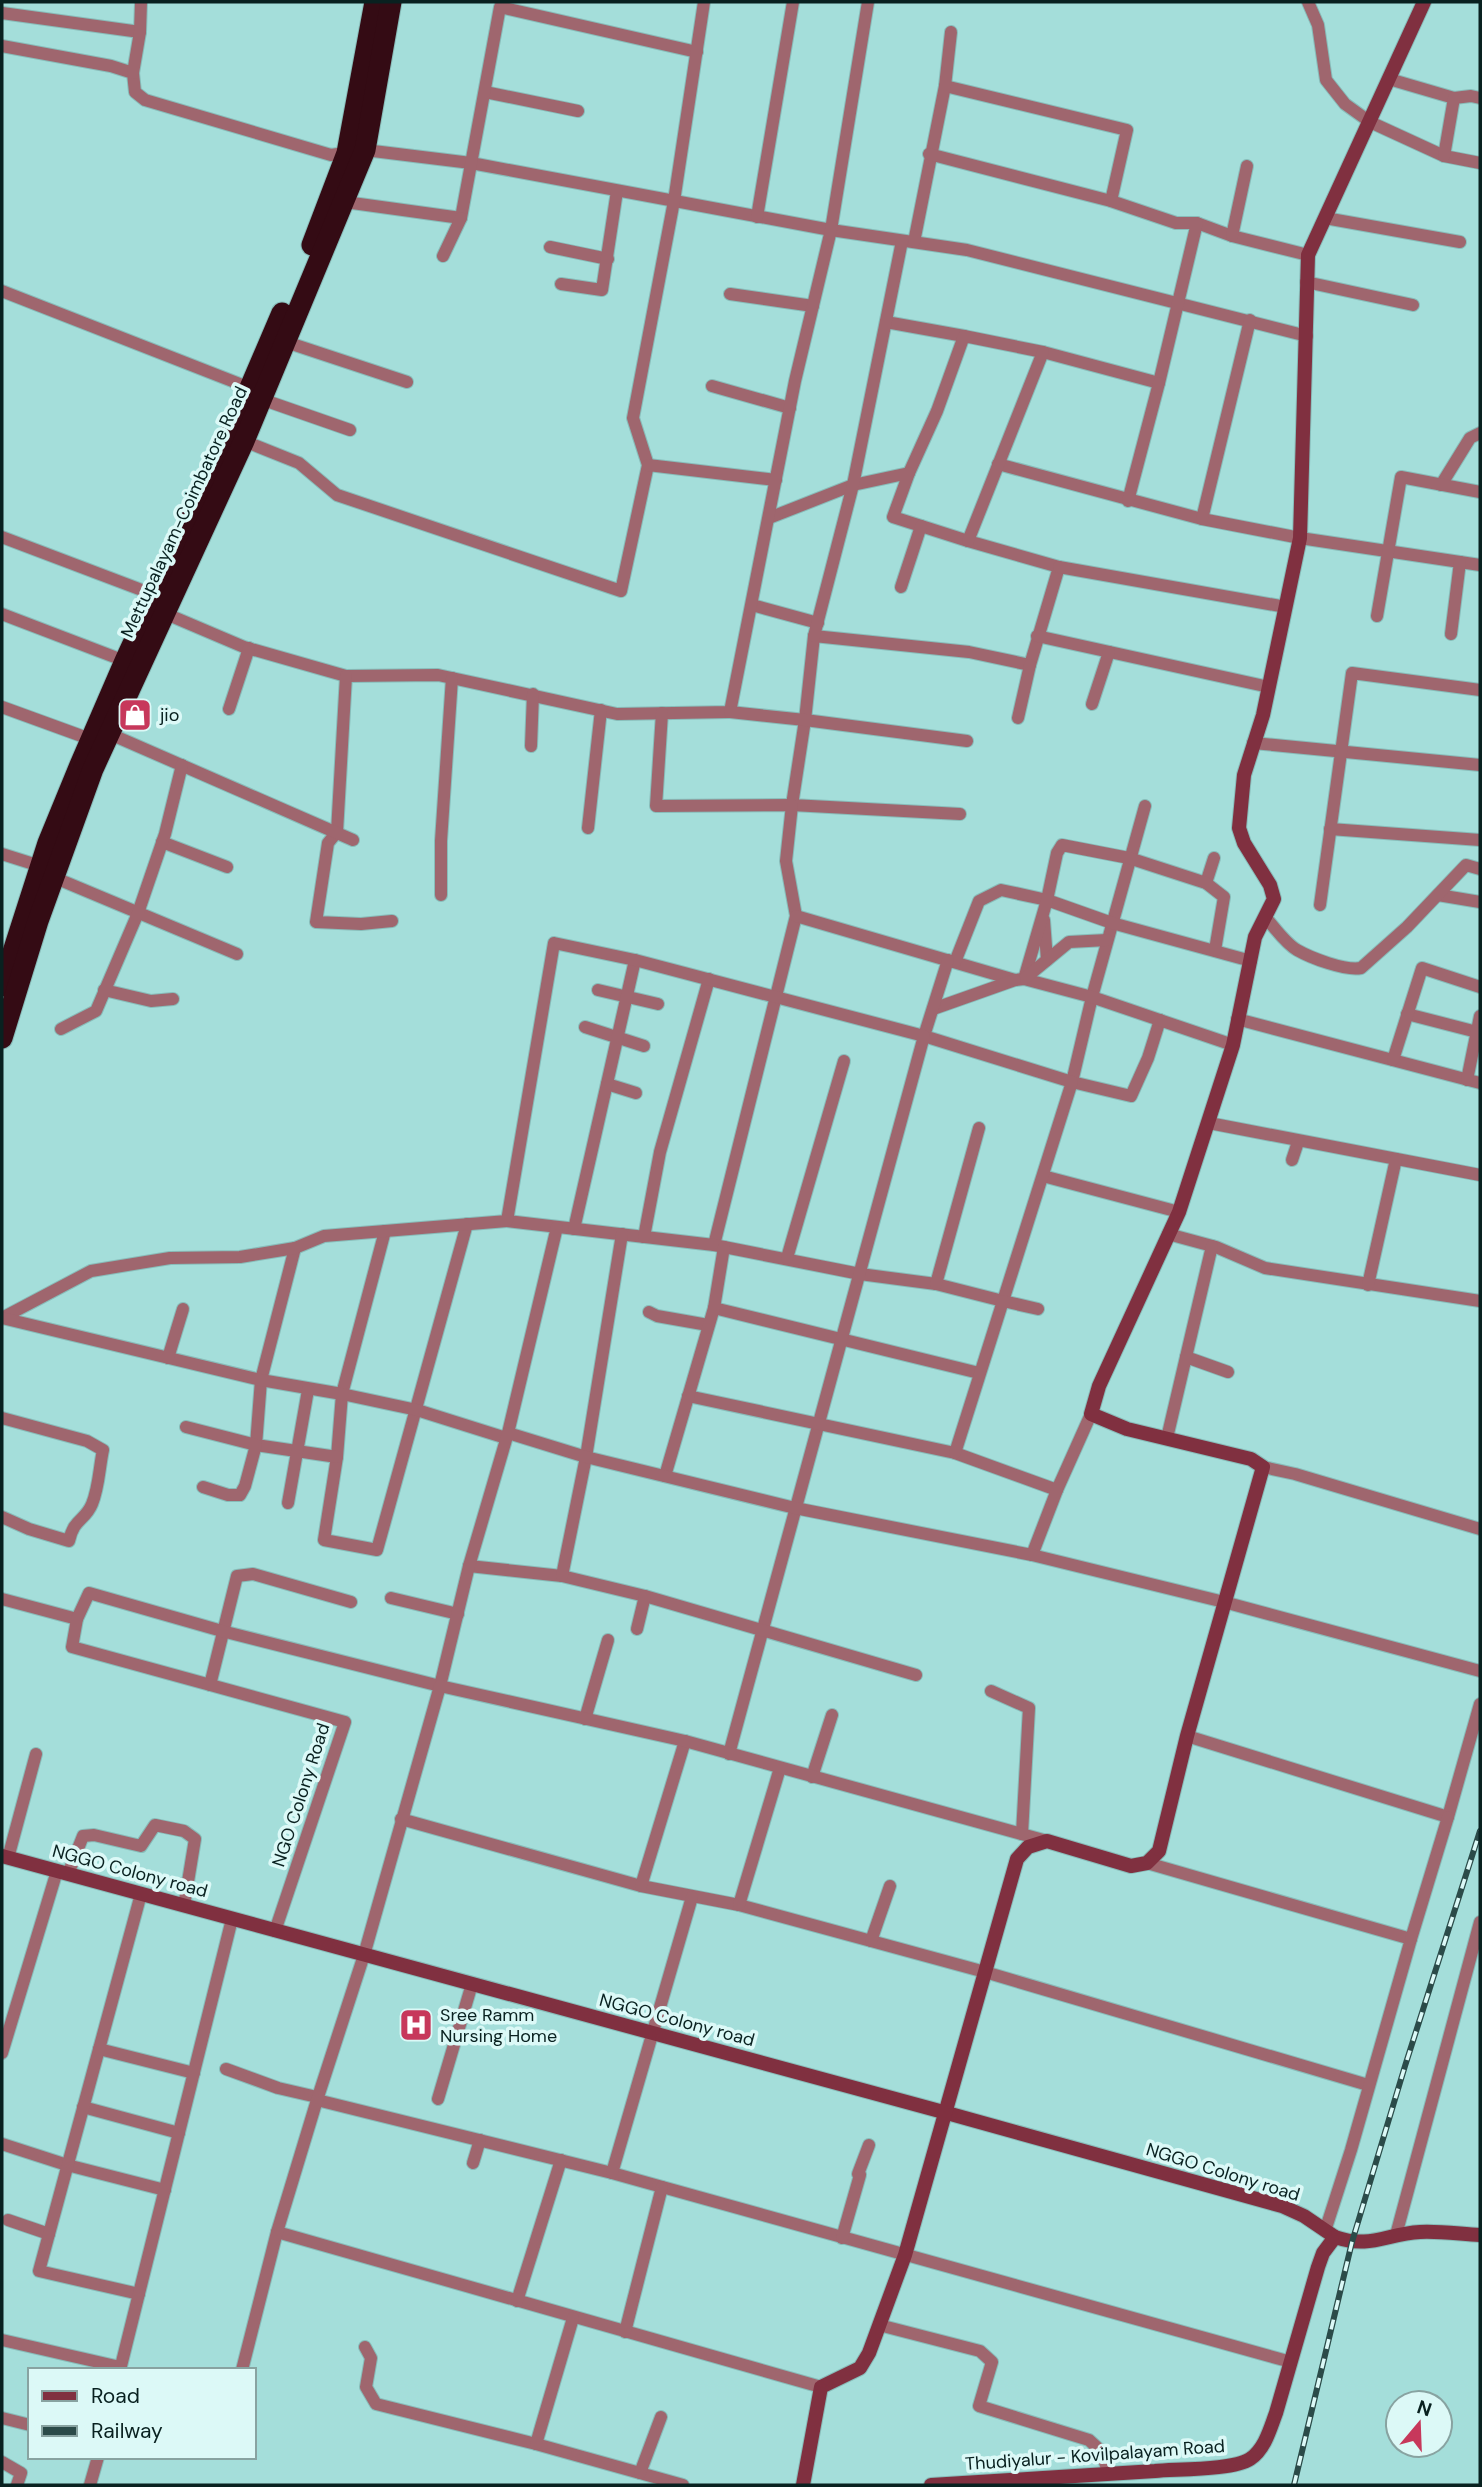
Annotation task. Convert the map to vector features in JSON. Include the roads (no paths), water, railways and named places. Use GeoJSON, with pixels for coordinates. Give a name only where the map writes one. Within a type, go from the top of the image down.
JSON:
{"type":"FeatureCollection","features":[{"type":"Feature","properties":{"kind":"highway"},"geometry":{"type":"LineString","coordinates":[[99,737],[125,661],[160,604],[256,394],[312,244],[356,151],[374,2]]}},
{"type":"Feature","properties":{"kind":"highway","name":"Mettupalayam-Coimbatore Road"},"geometry":{"type":"LineString","coordinates":[[2,1038],[47,872],[86,767],[160,604],[244,441],[256,394],[286,342],[345,202],[391,2]]}},
{"type":"Feature","properties":{"kind":"highway"},"geometry":{"type":"LineString","coordinates":[[2,986],[6,953],[47,872]]}},
{"type":"Feature","properties":{"kind":"street"},"geometry":{"type":"LineString","coordinates":[[141,2],[140,32],[133,72],[135,92],[145,100],[331,155],[356,151],[471,163],[831,230],[967,250],[1307,336]]}},
{"type":"Feature","properties":{"kind":"street"},"geometry":{"type":"LineString","coordinates":[[244,441],[299,463],[337,495],[621,591],[648,465],[633,418],[674,201],[704,2]]}},
{"type":"Feature","properties":{"kind":"street"},"geometry":{"type":"LineString","coordinates":[[757,217],[793,2]]}},
{"type":"Feature","properties":{"kind":"street"},"geometry":{"type":"LineString","coordinates":[[730,712],[790,408],[831,230],[868,2]]}},
{"type":"Feature","properties":{"kind":"street"},"geometry":{"type":"LineString","coordinates":[[1308,2],[1318,25],[1325,80],[1345,104],[1370,122],[1444,156],[1480,163]]}},
{"type":"Feature","properties":{"kind":"street"},"geometry":{"type":"LineString","coordinates":[[1032,1555],[1091,1414],[1099,1386],[1179,1212],[1233,1045],[1255,937],[1274,899],[1270,885],[1244,843],[1239,828],[1244,775],[1269,687],[1300,538],[1308,255],[1424,2]]}},
{"type":"Feature","properties":{"kind":"street"},"geometry":{"type":"LineString","coordinates":[[443,256],[461,218],[500,8],[697,52]]}},
{"type":"Feature","properties":{"kind":"street"},"geometry":{"type":"LineString","coordinates":[[2,13],[140,32]]}},
{"type":"Feature","properties":{"kind":"street"},"geometry":{"type":"LineString","coordinates":[[665,1476],[713,1308],[719,1246],[796,916],[786,862],[814,636],[853,485],[886,322],[945,86],[951,32]]}},
{"type":"Feature","properties":{"kind":"street"},"geometry":{"type":"LineString","coordinates":[[2,46],[133,72]]}},
{"type":"Feature","properties":{"kind":"street"},"geometry":{"type":"LineString","coordinates":[[1389,79],[1454,98],[1480,98]]}},
{"type":"Feature","properties":{"kind":"street"},"geometry":{"type":"LineString","coordinates":[[945,86],[1127,130],[1111,201]]}},
{"type":"Feature","properties":{"kind":"street"},"geometry":{"type":"LineString","coordinates":[[485,92],[578,111]]}},
{"type":"Feature","properties":{"kind":"street"},"geometry":{"type":"LineString","coordinates":[[1444,156],[1454,98]]}},
{"type":"Feature","properties":{"kind":"street"},"geometry":{"type":"LineString","coordinates":[[929,154],[1111,201],[1176,223],[1197,223],[1232,236],[1308,255]]}},
{"type":"Feature","properties":{"kind":"street"},"geometry":{"type":"LineString","coordinates":[[1232,236],[1247,166]]}},
{"type":"Feature","properties":{"kind":"street"},"geometry":{"type":"LineString","coordinates":[[561,284],[602,290],[617,191]]}},
{"type":"Feature","properties":{"kind":"street"},"geometry":{"type":"LineString","coordinates":[[345,202],[461,218]]}},
{"type":"Feature","properties":{"kind":"street"},"geometry":{"type":"LineString","coordinates":[[1325,219],[1460,242]]}},
{"type":"Feature","properties":{"kind":"street"},"geometry":{"type":"LineString","coordinates":[[1128,500],[1179,304],[1197,223]]}},
{"type":"Feature","properties":{"kind":"street"},"geometry":{"type":"LineString","coordinates":[[550,247],[608,259]]}},
{"type":"Feature","properties":{"kind":"street"},"geometry":{"type":"LineString","coordinates":[[1306,282],[1413,305]]}},
{"type":"Feature","properties":{"kind":"street"},"geometry":{"type":"LineString","coordinates":[[2,291],[350,430]]}},
{"type":"Feature","properties":{"kind":"street"},"geometry":{"type":"LineString","coordinates":[[730,293],[813,306]]}},
{"type":"Feature","properties":{"kind":"street"},"geometry":{"type":"LineString","coordinates":[[1202,519],[1250,320]]}},
{"type":"Feature","properties":{"kind":"street"},"geometry":{"type":"LineString","coordinates":[[886,322],[1043,352],[1159,383]]}},
{"type":"Feature","properties":{"kind":"street"},"geometry":{"type":"LineString","coordinates":[[964,336],[937,411],[893,517],[1059,567],[1286,607]]}},
{"type":"Feature","properties":{"kind":"street"},"geometry":{"type":"LineString","coordinates":[[286,342],[407,382]]}},
{"type":"Feature","properties":{"kind":"street"},"geometry":{"type":"LineString","coordinates":[[968,541],[1043,352]]}},
{"type":"Feature","properties":{"kind":"street"},"geometry":{"type":"LineString","coordinates":[[712,386],[790,408]]}},
{"type":"Feature","properties":{"kind":"street"},"geometry":{"type":"LineString","coordinates":[[1441,485],[1470,438],[1480,433]]}},
{"type":"Feature","properties":{"kind":"street"},"geometry":{"type":"LineString","coordinates":[[998,464],[1202,519],[1300,538],[1480,565]]}},
{"type":"Feature","properties":{"kind":"street"},"geometry":{"type":"LineString","coordinates":[[648,465],[776,480]]}},
{"type":"Feature","properties":{"kind":"street"},"geometry":{"type":"LineString","coordinates":[[769,518],[853,485],[909,473]]}},
{"type":"Feature","properties":{"kind":"street"},"geometry":{"type":"LineString","coordinates":[[1377,615],[1401,477],[1480,492]]}},
{"type":"Feature","properties":{"kind":"street"},"geometry":{"type":"LineString","coordinates":[[901,587],[921,526]]}},
{"type":"Feature","properties":{"kind":"street"},"geometry":{"type":"LineString","coordinates":[[2,537],[160,604],[250,648],[346,676],[438,675],[617,714],[730,712],[967,741]]}},
{"type":"Feature","properties":{"kind":"street"},"geometry":{"type":"LineString","coordinates":[[1451,634],[1460,562]]}},
{"type":"Feature","properties":{"kind":"street"},"geometry":{"type":"LineString","coordinates":[[1018,718],[1037,636],[1059,567]]}},
{"type":"Feature","properties":{"kind":"street"},"geometry":{"type":"LineString","coordinates":[[752,606],[818,622]]}},
{"type":"Feature","properties":{"kind":"street"},"geometry":{"type":"LineString","coordinates":[[2,614],[125,661]]}},
{"type":"Feature","properties":{"kind":"street"},"geometry":{"type":"LineString","coordinates":[[814,636],[968,652],[1030,665]]}},
{"type":"Feature","properties":{"kind":"street"},"geometry":{"type":"LineString","coordinates":[[1037,636],[1269,687]]}},
{"type":"Feature","properties":{"kind":"street"},"geometry":{"type":"LineString","coordinates":[[229,709],[250,648]]}},
{"type":"Feature","properties":{"kind":"street"},"geometry":{"type":"LineString","coordinates":[[1092,704],[1109,652]]}},
{"type":"Feature","properties":{"kind":"street"},"geometry":{"type":"LineString","coordinates":[[1320,905],[1352,673],[1480,690]]}},
{"type":"Feature","properties":{"kind":"street"},"geometry":{"type":"LineString","coordinates":[[308,933],[316,922],[328,843],[337,832],[346,676]]}},
{"type":"Feature","properties":{"kind":"street"},"geometry":{"type":"LineString","coordinates":[[441,895],[443,800],[452,678]]}},
{"type":"Feature","properties":{"kind":"street"},"geometry":{"type":"LineString","coordinates":[[531,746],[533,694]]}},
{"type":"Feature","properties":{"kind":"street"},"geometry":{"type":"LineString","coordinates":[[2,707],[182,765],[353,840]]}},
{"type":"Feature","properties":{"kind":"street"},"geometry":{"type":"LineString","coordinates":[[588,828],[601,710]]}},
{"type":"Feature","properties":{"kind":"street"},"geometry":{"type":"LineString","coordinates":[[662,713],[656,806],[792,805],[960,814]]}},
{"type":"Feature","properties":{"kind":"street"},"geometry":{"type":"LineString","coordinates":[[1253,743],[1480,765]]}},
{"type":"Feature","properties":{"kind":"street"},"geometry":{"type":"LineString","coordinates":[[61,1029],[96,1011],[138,914],[162,842],[182,765]]}},
{"type":"Feature","properties":{"kind":"street"},"geometry":{"type":"LineString","coordinates":[[955,1453],[1072,1082],[1107,940],[1145,806]]}},
{"type":"Feature","properties":{"kind":"street"},"geometry":{"type":"LineString","coordinates":[[1330,829],[1480,840]]}},
{"type":"Feature","properties":{"kind":"street"},"geometry":{"type":"LineString","coordinates":[[162,842],[227,867]]}},
{"type":"Feature","properties":{"kind":"street"},"geometry":{"type":"LineString","coordinates":[[1020,979],[1045,906],[1057,853],[1062,845],[1129,858],[1206,883],[1224,897],[1215,950]]}},
{"type":"Feature","properties":{"kind":"street"},"geometry":{"type":"LineString","coordinates":[[2,854],[237,954]]}},
{"type":"Feature","properties":{"kind":"street"},"geometry":{"type":"LineString","coordinates":[[1206,883],[1214,858]]}},
{"type":"Feature","properties":{"kind":"street"},"geometry":{"type":"LineString","coordinates":[[1266,918],[1296,950],[1354,970],[1367,964],[1466,865],[1480,869]]}},
{"type":"Feature","properties":{"kind":"street"},"geometry":{"type":"LineString","coordinates":[[729,1754],[924,1036],[952,961],[979,901],[1001,890],[1045,906],[1251,961]]}},
{"type":"Feature","properties":{"kind":"street"},"geometry":{"type":"LineString","coordinates":[[1438,895],[1480,902]]}},
{"type":"Feature","properties":{"kind":"street"},"geometry":{"type":"LineString","coordinates":[[1045,906],[1047,960]]}},
{"type":"Feature","properties":{"kind":"street"},"geometry":{"type":"LineString","coordinates":[[796,916],[952,961],[1092,997],[1233,1045]]}},
{"type":"Feature","properties":{"kind":"street"},"geometry":{"type":"LineString","coordinates":[[316,922],[361,924],[392,921]]}},
{"type":"Feature","properties":{"kind":"street"},"geometry":{"type":"LineString","coordinates":[[933,1009],[1020,979],[1069,942],[1107,940]]}},
{"type":"Feature","properties":{"kind":"street"},"geometry":{"type":"LineString","coordinates":[[507,1221],[554,943],[635,960],[924,1036],[1072,1082],[1130,1096],[1148,1058],[1160,1020]]}},
{"type":"Feature","properties":{"kind":"street"},"geometry":{"type":"LineString","coordinates":[[574,1229],[635,960]]}},
{"type":"Feature","properties":{"kind":"street"},"geometry":{"type":"LineString","coordinates":[[1393,1060],[1422,968],[1480,987]]}},
{"type":"Feature","properties":{"kind":"street"},"geometry":{"type":"LineString","coordinates":[[644,1237],[660,1152],[709,979]]}},
{"type":"Feature","properties":{"kind":"street"},"geometry":{"type":"LineString","coordinates":[[104,990],[151,1000],[173,999]]}},
{"type":"Feature","properties":{"kind":"street"},"geometry":{"type":"LineString","coordinates":[[598,990],[658,1004]]}},
{"type":"Feature","properties":{"kind":"street"},"geometry":{"type":"LineString","coordinates":[[1407,1014],[1477,1032]]}},
{"type":"Feature","properties":{"kind":"street"},"geometry":{"type":"LineString","coordinates":[[1467,1080],[1480,1017]]}},
{"type":"Feature","properties":{"kind":"street"},"geometry":{"type":"LineString","coordinates":[[1237,1019],[1480,1083]]}},
{"type":"Feature","properties":{"kind":"street"},"geometry":{"type":"LineString","coordinates":[[585,1027],[644,1046]]}},
{"type":"Feature","properties":{"kind":"street"},"geometry":{"type":"LineString","coordinates":[[787,1258],[844,1061]]}},
{"type":"Feature","properties":{"kind":"street"},"geometry":{"type":"LineString","coordinates":[[607,1084],[636,1093]]}},
{"type":"Feature","properties":{"kind":"street"},"geometry":{"type":"LineString","coordinates":[[1209,1124],[1480,1175]]}},
{"type":"Feature","properties":{"kind":"street"},"geometry":{"type":"LineString","coordinates":[[936,1284],[979,1128]]}},
{"type":"Feature","properties":{"kind":"street"},"geometry":{"type":"LineString","coordinates":[[1292,1160],[1298,1142]]}},
{"type":"Feature","properties":{"kind":"street"},"geometry":{"type":"LineString","coordinates":[[1368,1285],[1396,1159]]}},
{"type":"Feature","properties":{"kind":"street"},"geometry":{"type":"LineString","coordinates":[[1043,1176],[1179,1212]]}},
{"type":"Feature","properties":{"kind":"street"},"geometry":{"type":"LineString","coordinates":[[2,1318],[91,1271],[170,1258],[240,1257],[295,1248],[324,1236],[507,1221],[719,1246],[860,1274],[936,1284],[1038,1309]]}},
{"type":"Feature","properties":{"kind":"street"},"geometry":{"type":"LineString","coordinates":[[385,1231],[342,1394],[337,1457],[324,1540],[377,1550],[467,1224]]}},
{"type":"Feature","properties":{"kind":"street"},"geometry":{"type":"LineString","coordinates":[[243,2368],[277,2232],[364,1955],[440,1686],[469,1566],[507,1436],[557,1227]]}},
{"type":"Feature","properties":{"kind":"street"},"geometry":{"type":"LineString","coordinates":[[562,1576],[586,1457],[622,1234]]}},
{"type":"Feature","properties":{"kind":"street"},"geometry":{"type":"LineString","coordinates":[[1168,1234],[1212,1246],[1265,1268],[1480,1301]]}},
{"type":"Feature","properties":{"kind":"street"},"geometry":{"type":"LineString","coordinates":[[1167,1438],[1212,1246]]}},
{"type":"Feature","properties":{"kind":"street"},"geometry":{"type":"LineString","coordinates":[[203,1487],[228,1495],[240,1495],[246,1486],[256,1445],[261,1380],[295,1248]]}},
{"type":"Feature","properties":{"kind":"street"},"geometry":{"type":"LineString","coordinates":[[713,1308],[979,1373]]}},
{"type":"Feature","properties":{"kind":"street"},"geometry":{"type":"LineString","coordinates":[[168,1358],[183,1309]]}},
{"type":"Feature","properties":{"kind":"street"},"geometry":{"type":"LineString","coordinates":[[649,1312],[657,1316],[708,1325]]}},
{"type":"Feature","properties":{"kind":"street"},"geometry":{"type":"LineString","coordinates":[[2,1318],[261,1380],[417,1410],[586,1457],[794,1508],[1032,1555],[1224,1602],[1480,1671]]}},
{"type":"Feature","properties":{"kind":"street"},"geometry":{"type":"LineString","coordinates":[[1186,1357],[1228,1372]]}},
{"type":"Feature","properties":{"kind":"street"},"geometry":{"type":"LineString","coordinates":[[288,1503],[308,1390]]}},
{"type":"Feature","properties":{"kind":"street"},"geometry":{"type":"LineString","coordinates":[[688,1396],[955,1453],[1057,1490]]}},
{"type":"Feature","properties":{"kind":"street"},"geometry":{"type":"LineString","coordinates":[[1091,1414],[1127,1429],[1251,1460],[1263,1467],[1480,1529]]}},
{"type":"Feature","properties":{"kind":"street"},"geometry":{"type":"LineString","coordinates":[[2,1419],[87,1441],[103,1450],[99,1487],[88,1511],[72,1527],[69,1541],[2,1517]]}},
{"type":"Feature","properties":{"kind":"street"},"geometry":{"type":"LineString","coordinates":[[186,1427],[256,1445],[337,1457]]}},
{"type":"Feature","properties":{"kind":"street"},"geometry":{"type":"LineString","coordinates":[[1147,1863],[1158,1851],[1263,1467]]}},
{"type":"Feature","properties":{"kind":"street"},"geometry":{"type":"LineString","coordinates":[[469,1566],[562,1576],[645,1597],[916,1675]]}},
{"type":"Feature","properties":{"kind":"street"},"geometry":{"type":"LineString","coordinates":[[351,1602],[253,1574],[237,1576],[222,1631],[210,1685],[72,1647],[77,1619],[89,1593],[222,1631],[440,1686],[685,1741],[1131,1866],[1147,1863],[1411,1939]]}},
{"type":"Feature","properties":{"kind":"street"},"geometry":{"type":"LineString","coordinates":[[637,1629],[645,1597]]}},
{"type":"Feature","properties":{"kind":"street"},"geometry":{"type":"LineString","coordinates":[[391,1598],[458,1614]]}},
{"type":"Feature","properties":{"kind":"street"},"geometry":{"type":"LineString","coordinates":[[2,1599],[77,1619]]}},
{"type":"Feature","properties":{"kind":"street"},"geometry":{"type":"LineString","coordinates":[[585,1719],[608,1640]]}},
{"type":"Feature","properties":{"kind":"street","name":"NGO Colony Road"},"geometry":{"type":"LineString","coordinates":[[210,1685],[345,1722],[275,1931]]}},
{"type":"Feature","properties":{"kind":"street"},"geometry":{"type":"LineString","coordinates":[[991,1691],[1029,1708],[1022,1834]]}},
{"type":"Feature","properties":{"kind":"street"},"geometry":{"type":"LineString","coordinates":[[1480,1704],[1368,2085],[1330,2234],[1366,2243],[1421,2232],[1480,2235]]}},
{"type":"Feature","properties":{"kind":"street"},"geometry":{"type":"LineString","coordinates":[[812,1777],[832,1715]]}},
{"type":"Feature","properties":{"kind":"street"},"geometry":{"type":"LineString","coordinates":[[1188,1736],[1448,1818]]}},
{"type":"Feature","properties":{"kind":"street"},"geometry":{"type":"LineString","coordinates":[[641,1886],[685,1741]]}},
{"type":"Feature","properties":{"kind":"street"},"geometry":{"type":"LineString","coordinates":[[5,1857],[36,1754]]}},
{"type":"Feature","properties":{"kind":"street"},"geometry":{"type":"LineString","coordinates":[[740,1905],[780,1768]]}},
{"type":"Feature","properties":{"kind":"street"},"geometry":{"type":"LineString","coordinates":[[401,1819],[641,1886],[740,1905],[985,1972],[1368,2085]]}},
{"type":"Feature","properties":{"kind":"street"},"geometry":{"type":"LineString","coordinates":[[2,2053],[62,1873],[83,1836],[94,1835],[141,1846],[155,1825],[184,1831],[195,1839],[184,1906]]}},
{"type":"Feature","properties":{"kind":"street"},"geometry":{"type":"LineString","coordinates":[[277,2232],[821,2387],[860,2368],[869,2353],[905,2255],[1017,1859],[1028,1847],[1047,1841]]}},
{"type":"Feature","properties":{"kind":"street","name":"NGGO Colony road"},"geometry":{"type":"LineString","coordinates":[[5,1857],[1282,2206],[1304,2216],[1330,2234]]}},
{"type":"Feature","properties":{"kind":"street"},"geometry":{"type":"LineString","coordinates":[[871,1941],[890,1886]]}},
{"type":"Feature","properties":{"kind":"street"},"geometry":{"type":"LineString","coordinates":[[139,2294],[39,2271],[141,1894]]}},
{"type":"Feature","properties":{"kind":"street"},"geometry":{"type":"LineString","coordinates":[[612,2173],[692,1897]]}},
{"type":"Feature","properties":{"kind":"street"},"geometry":{"type":"LineString","coordinates":[[2,2340],[120,2368],[232,1919]]}},
{"type":"Feature","properties":{"kind":"street"},"geometry":{"type":"LineString","coordinates":[[1396,2235],[1480,1922]]}},
{"type":"Feature","properties":{"kind":"street"},"geometry":{"type":"LineString","coordinates":[[1466,1972],[1480,1974]]}},
{"type":"Feature","properties":{"kind":"street"},"geometry":{"type":"LineString","coordinates":[[438,2099],[472,1984]]}},
{"type":"Feature","properties":{"kind":"street"},"geometry":{"type":"LineString","coordinates":[[99,2049],[194,2073]]}},
{"type":"Feature","properties":{"kind":"street"},"geometry":{"type":"LineString","coordinates":[[226,2069],[317,2099],[612,2173],[1291,2362]]}},
{"type":"Feature","properties":{"kind":"street"},"geometry":{"type":"LineString","coordinates":[[83,2107],[179,2133]]}},
{"type":"Feature","properties":{"kind":"street"},"geometry":{"type":"LineString","coordinates":[[473,2163],[480,2140]]}},
{"type":"Feature","properties":{"kind":"street"},"geometry":{"type":"LineString","coordinates":[[2,2144],[67,2165],[165,2190]]}},
{"type":"Feature","properties":{"kind":"street"},"geometry":{"type":"LineString","coordinates":[[842,2238],[860,2175],[858,2174],[869,2145]]}},
{"type":"Feature","properties":{"kind":"street"},"geometry":{"type":"LineString","coordinates":[[517,2301],[561,2160]]}},
{"type":"Feature","properties":{"kind":"street"},"geometry":{"type":"LineString","coordinates":[[625,2332],[662,2187]]}},
{"type":"Feature","properties":{"kind":"street"},"geometry":{"type":"LineString","coordinates":[[8,2220],[49,2234]]}},
{"type":"Feature","properties":{"kind":"street","name":"Thudiyalur - Kovilpalayam Road"},"geometry":{"type":"LineString","coordinates":[[931,2485],[1091,2480],[1109,2474],[1235,2465],[1252,2458],[1268,2436],[1330,2234]]}},
{"type":"Feature","properties":{"kind":"street"},"geometry":{"type":"LineString","coordinates":[[536,2444],[573,2318]]}},
{"type":"Feature","properties":{"kind":"street"},"geometry":{"type":"LineString","coordinates":[[879,2325],[980,2351],[992,2362],[979,2406],[1089,2440],[1101,2451],[1109,2474]]}},
{"type":"Feature","properties":{"kind":"street"},"geometry":{"type":"LineString","coordinates":[[365,2347],[371,2358],[366,2388],[376,2404],[536,2444],[683,2485]]}},
{"type":"Feature","properties":{"kind":"street"},"geometry":{"type":"LineString","coordinates":[[803,2485],[821,2387]]}},
{"type":"Feature","properties":{"kind":"street"},"geometry":{"type":"LineString","coordinates":[[640,2473],[660,2417]]}},
{"type":"Feature","properties":{"kind":"street"},"geometry":{"type":"LineString","coordinates":[[2,2418],[28,2424]]}},
{"type":"Feature","properties":{"kind":"street"},"geometry":{"type":"LineString","coordinates":[[90,2485],[97,2459]]}},
{"type":"Feature","properties":{"kind":"street"},"geometry":{"type":"LineString","coordinates":[[2,2462],[21,2473],[17,2485]]}},
{"type":"Feature","properties":{"kind":"railway"},"geometry":{"type":"LineString","coordinates":[[1294,2485],[1352,2242],[1480,1831]]}},
{"type":"Feature","properties":{"kind":"place","name":"jio"},"geometry":{"type":"Point","coordinates":[135,715]}},
{"type":"Feature","properties":{"kind":"place","name":"Sree Ramm Nursing Home"},"geometry":{"type":"Point","coordinates":[416,2025]}}]}
